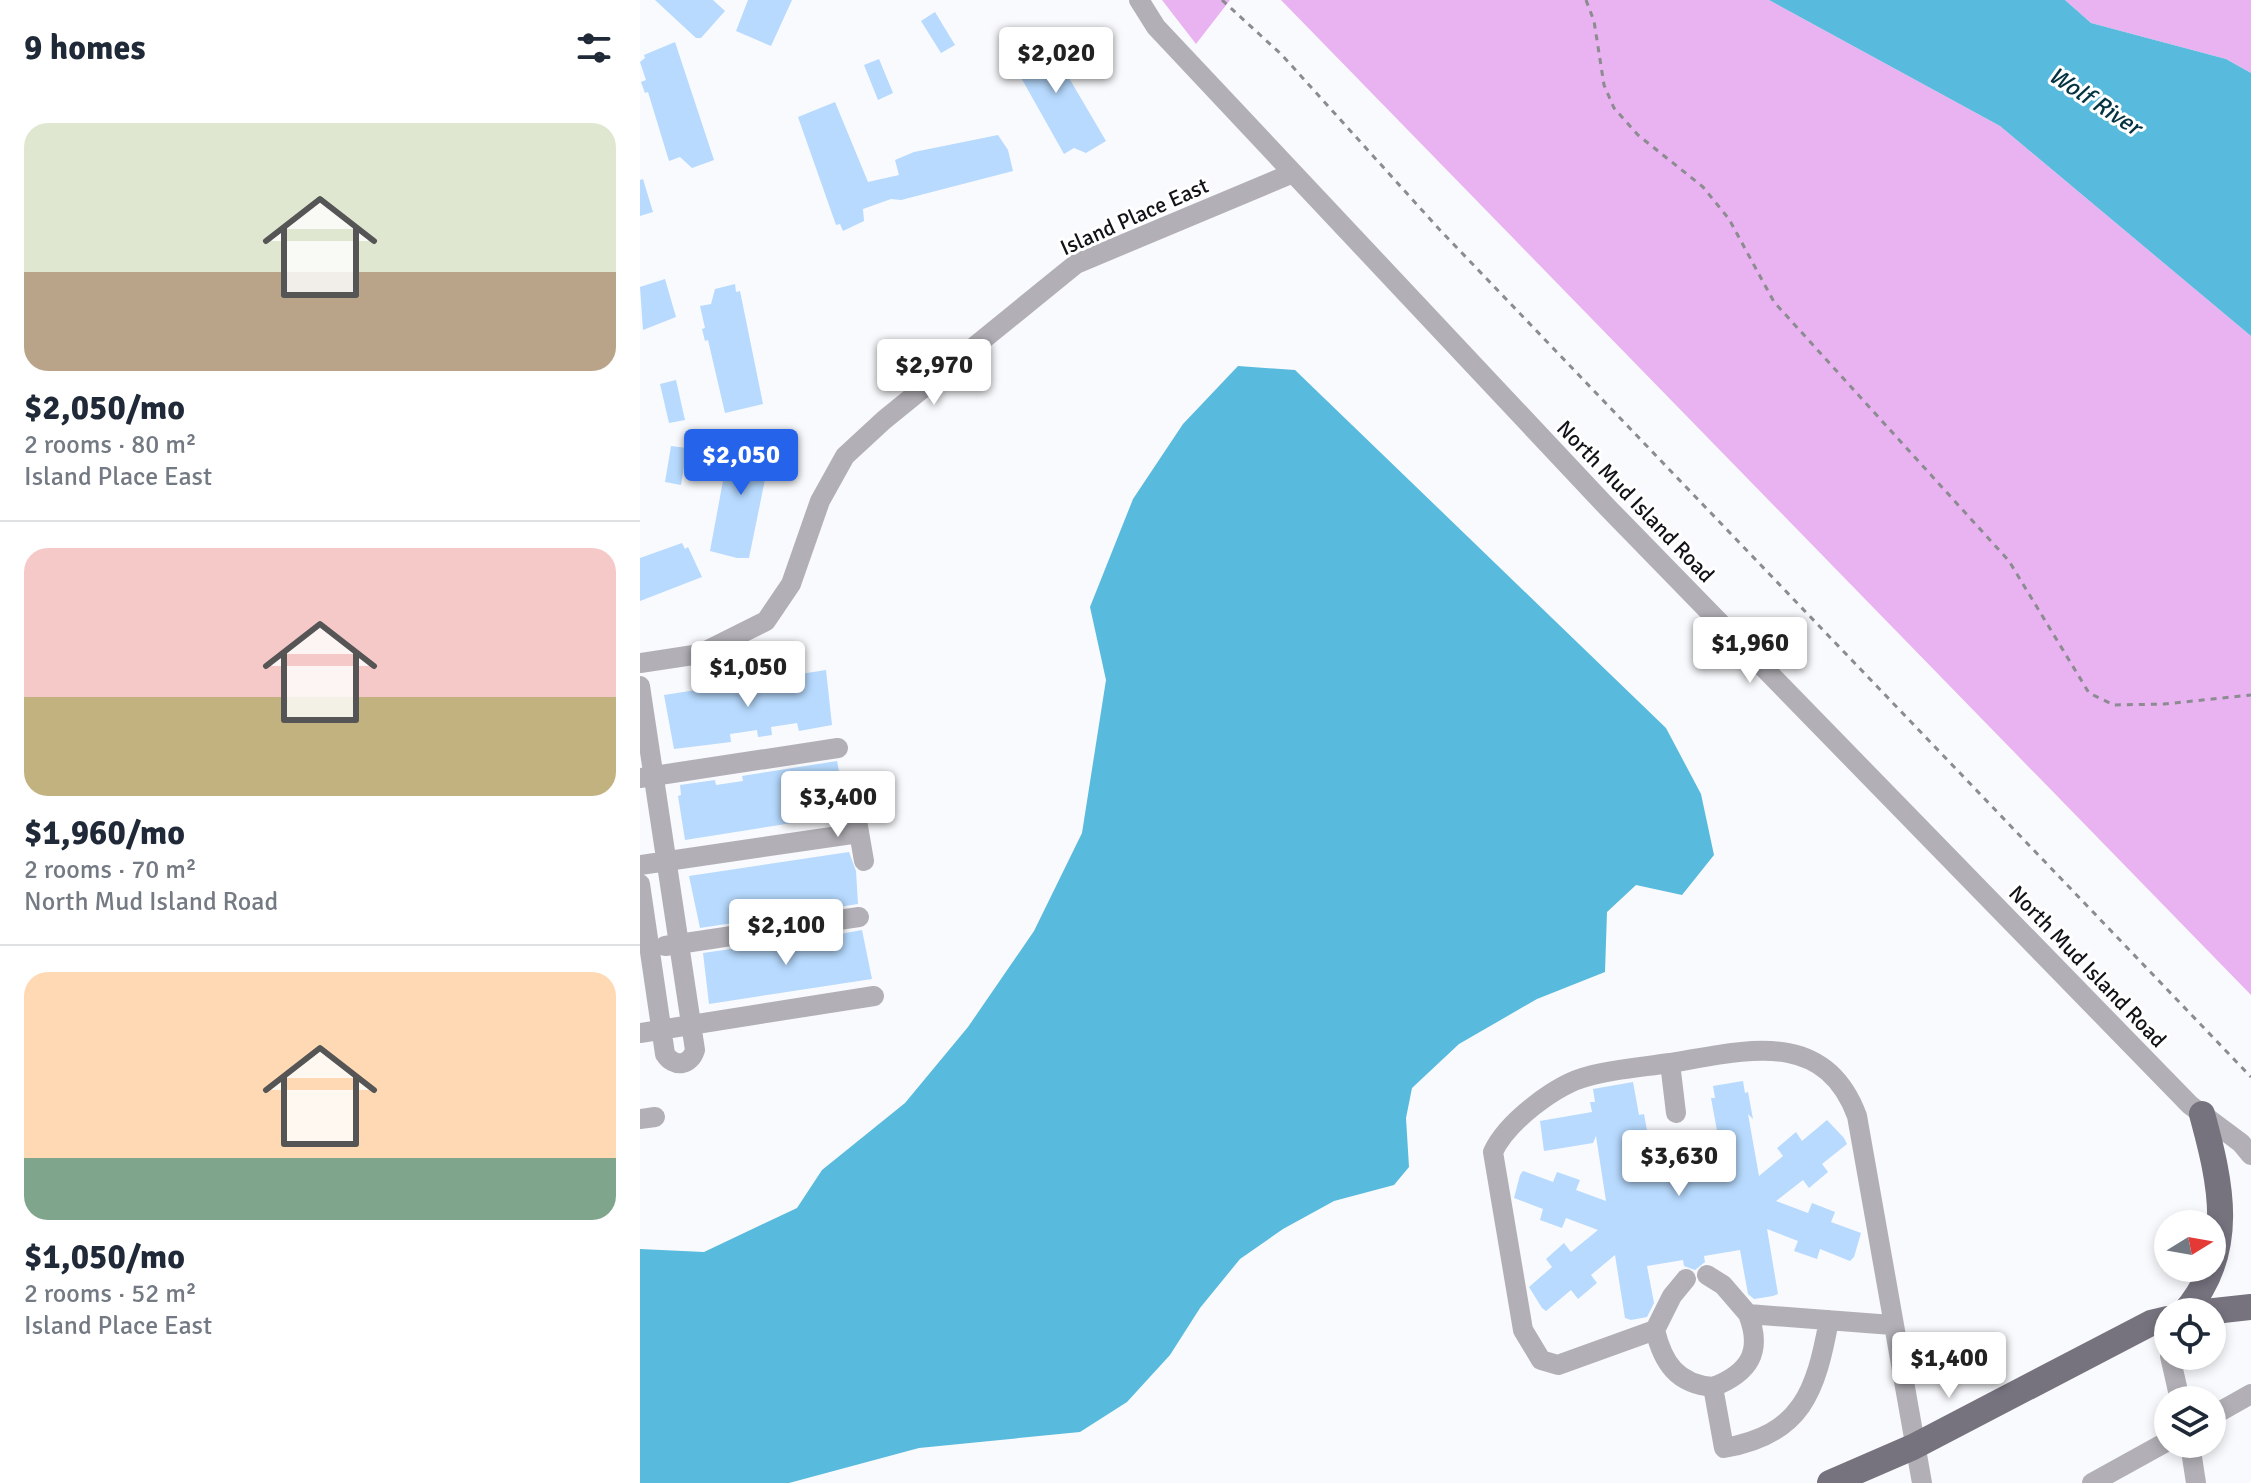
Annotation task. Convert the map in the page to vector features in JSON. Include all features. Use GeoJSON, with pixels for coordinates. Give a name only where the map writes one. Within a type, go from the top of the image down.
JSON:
{"type":"FeatureCollection","features":[{"type":"Feature","properties":{"kind":"main road"},"geometry":{"type":"LineString","coordinates":[[2197,1298],[2203,1291],[2219,1235],[2222,1195],[2202,1114]]}},
{"type":"Feature","properties":{"kind":"main road"},"geometry":{"type":"LineString","coordinates":[[2226,1310],[2251,1307]]}},
{"type":"Feature","properties":{"kind":"main road"},"geometry":{"type":"LineString","coordinates":[[1830,1483],[1913,1447],[2154,1324]]}},
{"type":"Feature","properties":{"kind":"street","name":"North Mud Island Road"},"geometry":{"type":"LineString","coordinates":[[1139,0],[1156,27],[1608,508],[2202,1114],[2241,1143],[2251,1155]]}},
{"type":"Feature","properties":{"kind":"street","name":"Island Place East"},"geometry":{"type":"LineString","coordinates":[[640,663],[700,654],[766,621],[791,584],[820,501],[845,456],[884,420],[1076,264],[1293,173]]}},
{"type":"Feature","properties":{"kind":"street"},"geometry":{"type":"LineString","coordinates":[[640,686],[647,777],[666,862],[695,1050],[682,1064],[675,1063],[665,1054],[645,949],[640,884]]}},
{"type":"Feature","properties":{"kind":"street"},"geometry":{"type":"LineString","coordinates":[[647,777],[838,748]]}},
{"type":"Feature","properties":{"kind":"street"},"geometry":{"type":"LineString","coordinates":[[855,809],[864,861]]}},
{"type":"Feature","properties":{"kind":"street"},"geometry":{"type":"LineString","coordinates":[[640,865],[859,833]]}},
{"type":"Feature","properties":{"kind":"street"},"geometry":{"type":"LineString","coordinates":[[645,949],[859,917]]}},
{"type":"Feature","properties":{"kind":"street"},"geometry":{"type":"LineString","coordinates":[[640,1033],[874,996]]}},
{"type":"Feature","properties":{"kind":"street"},"geometry":{"type":"LineString","coordinates":[[1686,1279],[1672,1296],[1655,1330],[1558,1365],[1541,1360],[1523,1330],[1493,1152],[1503,1133],[1518,1118],[1575,1081],[1755,1049],[1803,1055],[1820,1064],[1848,1092],[1857,1116],[1913,1447],[1922,1483]]}},
{"type":"Feature","properties":{"kind":"street"},"geometry":{"type":"LineString","coordinates":[[1670,1063],[1676,1113]]}},
{"type":"Feature","properties":{"kind":"street"},"geometry":{"type":"LineString","coordinates":[[1655,1330],[1664,1359],[1688,1383],[1713,1387],[1741,1374],[1749,1361],[1755,1339],[1748,1314],[1723,1285],[1707,1275]]}},
{"type":"Feature","properties":{"kind":"street"},"geometry":{"type":"LineString","coordinates":[[1748,1314],[1892,1325]]}},
{"type":"Feature","properties":{"kind":"street"},"geometry":{"type":"LineString","coordinates":[[1713,1387],[1724,1448],[1764,1438],[1784,1426],[1804,1403],[1819,1374],[1829,1320]]}},
{"type":"Feature","properties":{"kind":"street"},"geometry":{"type":"LineString","coordinates":[[2226,1408],[2251,1394]]}},
{"type":"Feature","properties":{"kind":"street"},"geometry":{"type":"LineString","coordinates":[[2092,1483],[2154,1449]]}},
{"type":"Feature","properties":{"kind":"street"},"geometry":{"type":"LineString","coordinates":[[2192,1458],[2196,1483]]}},
{"type":"Feature","properties":{"kind":"path"},"geometry":{"type":"LineString","coordinates":[[1222,0],[1282,55],[1450,240],[2251,1077]]}},
{"type":"Feature","properties":{"kind":"path"},"geometry":{"type":"LineString","coordinates":[[1586,0],[1594,21],[1604,85],[1614,108],[1638,135],[1703,187],[1729,219],[1774,302],[2009,561],[2089,693],[2114,705],[2164,704],[2251,695]]}},
{"type":"Feature","properties":{"kind":"shaded area"},"geometry":{"type":"Polygon","coordinates":[[[1162,0],[1230,0],[1196,44],[1162,0]]]}},
{"type":"Feature","properties":{"kind":"shaded area"},"geometry":{"type":"Polygon","coordinates":[[[1281,0],[1769,0],[2000,126],[2251,336],[2251,995],[1281,0]]]}},
{"type":"Feature","properties":{"kind":"shaded area"},"geometry":{"type":"Polygon","coordinates":[[[2065,0],[2251,0],[2251,73],[2226,59],[2091,23],[2065,0]]]}},
{"type":"Feature","properties":{"kind":"water","name":"Wolf River"},"geometry":{"type":"Polygon","coordinates":[[[1769,0],[2065,0],[2091,23],[2226,59],[2251,73],[2251,336],[2000,126],[1769,0]]]}},
{"type":"Feature","properties":{"kind":"water"},"geometry":{"type":"Polygon","coordinates":[[[1238,366],[1295,370],[1666,728],[1701,794],[1714,855],[1682,895],[1636,885],[1607,912],[1605,972],[1537,999],[1459,1044],[1412,1088],[1406,1118],[1409,1167],[1394,1185],[1334,1201],[1283,1229],[1240,1259],[1200,1308],[1170,1355],[1127,1402],[1080,1432],[919,1448],[789,1483],[640,1483],[640,1249],[704,1252],[797,1208],[822,1170],[905,1103],[968,1027],[1034,931],[1082,833],[1106,680],[1090,607],[1133,499],[1183,424],[1238,366]]]}},
{"type":"Feature","properties":{"kind":"building"},"geometry":{"type":"Polygon","coordinates":[[[655,0],[713,0],[725,11],[701,38],[696,38],[655,0]]]}},
{"type":"Feature","properties":{"kind":"building"},"geometry":{"type":"Polygon","coordinates":[[[748,0],[792,0],[771,46],[736,31],[748,0]]]}},
{"type":"Feature","properties":{"kind":"building"},"geometry":{"type":"Polygon","coordinates":[[[935,12],[955,45],[941,53],[921,21],[935,12]]]}},
{"type":"Feature","properties":{"kind":"building"},"geometry":{"type":"Polygon","coordinates":[[[1036,27],[1040,34],[1042,32],[1106,141],[1086,153],[1074,148],[1064,154],[1010,58],[1026,49],[1019,37],[1036,27]]]}},
{"type":"Feature","properties":{"kind":"building"},"geometry":{"type":"Polygon","coordinates":[[[675,42],[714,160],[692,168],[680,157],[669,161],[648,92],[645,93],[641,82],[646,80],[640,62],[644,55],[675,42]]]}},
{"type":"Feature","properties":{"kind":"building"},"geometry":{"type":"Polygon","coordinates":[[[879,59],[893,93],[878,100],[864,65],[879,59]]]}},
{"type":"Feature","properties":{"kind":"building"},"geometry":{"type":"Polygon","coordinates":[[[835,102],[868,182],[899,175],[895,160],[914,152],[998,135],[1008,150],[1013,171],[901,200],[891,199],[863,209],[864,221],[843,231],[840,224],[836,225],[798,117],[835,102]]]}},
{"type":"Feature","properties":{"kind":"building"},"geometry":{"type":"Polygon","coordinates":[[[643,179],[653,212],[640,216],[640,180],[643,179]]]}},
{"type":"Feature","properties":{"kind":"building"},"geometry":{"type":"Polygon","coordinates":[[[665,279],[676,317],[643,330],[640,287],[665,279]]]}},
{"type":"Feature","properties":{"kind":"building"},"geometry":{"type":"Polygon","coordinates":[[[735,284],[736,292],[740,291],[763,404],[725,413],[708,340],[705,341],[702,329],[705,328],[700,306],[711,304],[715,289],[735,284]]]}},
{"type":"Feature","properties":{"kind":"building"},"geometry":{"type":"Polygon","coordinates":[[[676,380],[685,420],[669,423],[660,384],[676,380]]]}},
{"type":"Feature","properties":{"kind":"building"},"geometry":{"type":"Polygon","coordinates":[[[750,433],[770,437],[769,445],[772,445],[749,558],[737,558],[710,551],[730,443],[748,447],[750,433]]]}},
{"type":"Feature","properties":{"kind":"building"},"geometry":{"type":"Polygon","coordinates":[[[671,446],[687,448],[681,485],[665,482],[671,446]]]}},
{"type":"Feature","properties":{"kind":"building"},"geometry":{"type":"Polygon","coordinates":[[[682,543],[685,549],[688,547],[702,577],[640,601],[640,558],[682,543]]]}},
{"type":"Feature","properties":{"kind":"building"},"geometry":{"type":"Polygon","coordinates":[[[826,670],[832,725],[799,731],[797,723],[771,727],[772,735],[758,737],[757,730],[730,734],[731,742],[674,749],[664,695],[826,670]]]}},
{"type":"Feature","properties":{"kind":"building"},"geometry":{"type":"Polygon","coordinates":[[[837,761],[845,801],[843,815],[685,840],[678,796],[681,795],[680,785],[715,780],[716,785],[743,781],[742,776],[837,761]]]}},
{"type":"Feature","properties":{"kind":"building"},"geometry":{"type":"Polygon","coordinates":[[[849,852],[856,871],[858,904],[700,928],[689,876],[849,852]]]}},
{"type":"Feature","properties":{"kind":"building"},"geometry":{"type":"Polygon","coordinates":[[[862,930],[872,979],[709,1004],[703,953],[862,930]]]}},
{"type":"Feature","properties":{"kind":"building"},"geometry":{"type":"Polygon","coordinates":[[[1743,1081],[1753,1119],[1748,1114],[1759,1176],[1783,1156],[1777,1148],[1796,1132],[1802,1141],[1827,1120],[1844,1138],[1847,1144],[1822,1164],[1828,1172],[1809,1188],[1803,1180],[1776,1201],[1808,1213],[1812,1203],[1835,1212],[1831,1222],[1861,1233],[1854,1257],[1850,1261],[1820,1249],[1817,1259],[1794,1251],[1798,1241],[1767,1229],[1778,1294],[1773,1296],[1754,1299],[1748,1294],[1740,1250],[1704,1256],[1705,1262],[1695,1270],[1684,1266],[1683,1260],[1647,1266],[1654,1303],[1647,1317],[1631,1320],[1625,1318],[1615,1255],[1591,1275],[1597,1283],[1578,1299],[1571,1290],[1546,1311],[1542,1308],[1529,1287],[1552,1267],[1546,1259],[1564,1243],[1571,1252],[1598,1230],[1566,1218],[1562,1228],[1540,1220],[1543,1209],[1514,1198],[1520,1175],[1523,1171],[1553,1182],[1557,1172],[1580,1180],[1576,1190],[1606,1201],[1596,1136],[1593,1143],[1544,1151],[1540,1121],[1592,1112],[1590,1102],[1595,1102],[1593,1089],[1633,1082],[1639,1115],[1644,1114],[1648,1136],[1670,1134],[1671,1140],[1678,1138],[1679,1142],[1718,1136],[1711,1098],[1715,1098],[1713,1086],[1743,1081]]]}}]}
